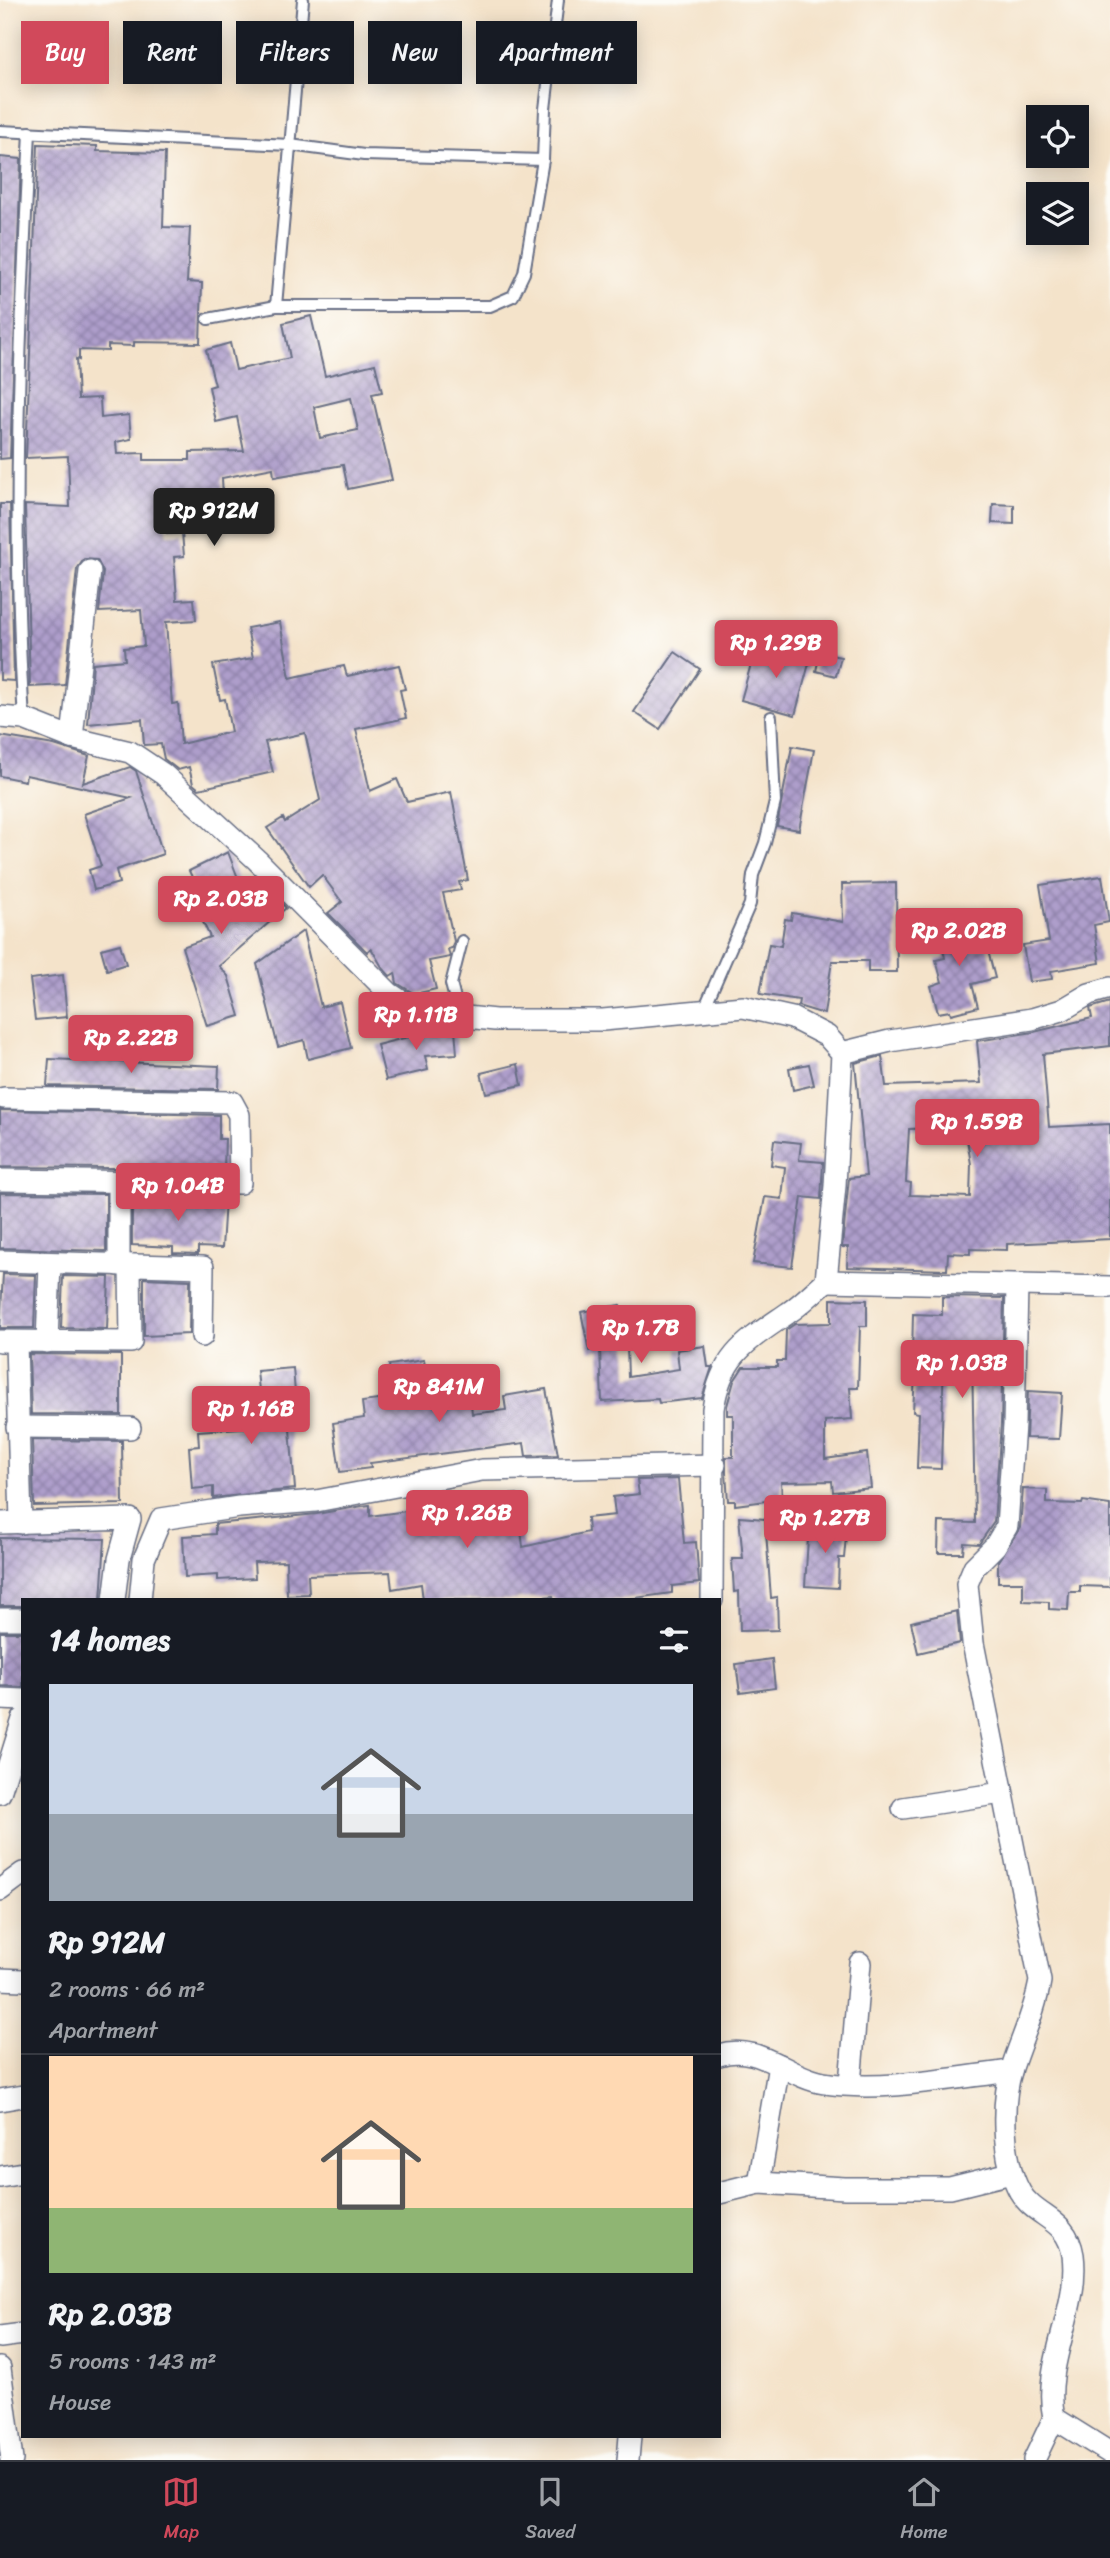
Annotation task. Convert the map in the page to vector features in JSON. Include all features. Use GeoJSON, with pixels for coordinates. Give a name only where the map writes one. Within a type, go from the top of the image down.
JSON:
{"type":"FeatureCollection","features":[{"type":"Feature","properties":{"kind":"street"},"geometry":{"type":"LineString","coordinates":[[72,738],[90,571]]}},
{"type":"Feature","properties":{"kind":"street"},"geometry":{"type":"LineString","coordinates":[[0,717],[24,719],[72,738],[130,752],[163,774],[257,860],[403,1004],[418,1012],[460,1018],[603,1020],[743,1007],[792,1018],[827,1036],[842,1053],[835,1186],[826,1280],[791,1311],[744,1342],[728,1362],[717,1383],[713,1409],[715,1465],[712,1598]]}},
{"type":"Feature","properties":{"kind":"street"},"geometry":{"type":"LineString","coordinates":[[842,1053],[890,1041],[1032,1019],[1062,1010],[1089,994],[1110,988]]}},
{"type":"Feature","properties":{"kind":"street"},"geometry":{"type":"LineString","coordinates":[[0,1180],[240,1183],[239,1115],[232,1102],[4,1098]]}},
{"type":"Feature","properties":{"kind":"street"},"geometry":{"type":"LineString","coordinates":[[114,1598],[119,1559],[130,1519],[10,1523],[17,1427],[8,1342],[131,1342],[119,1181]]}},
{"type":"Feature","properties":{"kind":"street"},"geometry":{"type":"LineString","coordinates":[[0,1261],[203,1267],[202,1336]]}},
{"type":"Feature","properties":{"kind":"street"},"geometry":{"type":"LineString","coordinates":[[47,1342],[50,1264]]}},
{"type":"Feature","properties":{"kind":"street"},"geometry":{"type":"LineString","coordinates":[[826,1280],[1110,1287]]}},
{"type":"Feature","properties":{"kind":"street"},"geometry":{"type":"LineString","coordinates":[[1017,1286],[1014,1425],[1007,1526],[995,1546],[974,1567],[967,1584],[973,1643],[1040,1982],[1037,2000],[1011,2071],[1004,2141],[1011,2173],[1023,2196],[1063,2228],[1073,2256],[1073,2275],[1051,2405],[1054,2418],[1034,2460]]}},
{"type":"Feature","properties":{"kind":"street"},"geometry":{"type":"LineString","coordinates":[[17,1427],[130,1428]]}},
{"type":"Feature","properties":{"kind":"street"},"geometry":{"type":"LineString","coordinates":[[140,1598],[144,1559],[161,1520],[239,1507],[316,1501],[482,1469],[715,1465]]}},
{"type":"Feature","properties":{"kind":"street"},"geometry":{"type":"LineString","coordinates":[[0,1619],[21,1619]]}},
{"type":"Feature","properties":{"kind":"street"},"geometry":{"type":"LineString","coordinates":[[0,1699],[21,1700]]}},
{"type":"Feature","properties":{"kind":"street"},"geometry":{"type":"LineString","coordinates":[[1,1786],[21,1725]]}},
{"type":"Feature","properties":{"kind":"street"},"geometry":{"type":"LineString","coordinates":[[903,1808],[1002,1793]]}},
{"type":"Feature","properties":{"kind":"street"},"geometry":{"type":"LineString","coordinates":[[0,1890],[21,1874]]}},
{"type":"Feature","properties":{"kind":"street"},"geometry":{"type":"LineString","coordinates":[[850,2084],[860,1963]]}},
{"type":"Feature","properties":{"kind":"street"},"geometry":{"type":"LineString","coordinates":[[0,1979],[21,1980]]}},
{"type":"Feature","properties":{"kind":"street"},"geometry":{"type":"LineString","coordinates":[[721,2054],[735,2050],[820,2082],[850,2084],[918,2082],[1011,2071]]}},
{"type":"Feature","properties":{"kind":"street"},"geometry":{"type":"LineString","coordinates":[[759,2183],[779,2065]]}},
{"type":"Feature","properties":{"kind":"street"},"geometry":{"type":"LineString","coordinates":[[0,2100],[21,2096]]}},
{"type":"Feature","properties":{"kind":"street"},"geometry":{"type":"LineString","coordinates":[[0,2177],[21,2173]]}},
{"type":"Feature","properties":{"kind":"street"},"geometry":{"type":"LineString","coordinates":[[721,2192],[759,2183],[914,2190],[950,2188],[1011,2173]]}},
{"type":"Feature","properties":{"kind":"street"},"geometry":{"type":"LineString","coordinates":[[0,2337],[21,2334]]}},
{"type":"Feature","properties":{"kind":"street"},"geometry":{"type":"LineString","coordinates":[[0,2368],[12,2460]]}},
{"type":"Feature","properties":{"kind":"street"},"geometry":{"type":"LineString","coordinates":[[1054,2418],[1110,2454]]}},
{"type":"Feature","properties":{"kind":"street"},"geometry":{"type":"LineString","coordinates":[[628,2460],[630,2438]]}},
{"type":"Feature","properties":{"kind":"lane"},"geometry":{"type":"LineString","coordinates":[[276,306],[303,0]]}},
{"type":"Feature","properties":{"kind":"lane"},"geometry":{"type":"LineString","coordinates":[[208,319],[276,306],[490,306],[513,296],[524,273],[543,160],[548,73],[558,0]]}},
{"type":"Feature","properties":{"kind":"lane"},"geometry":{"type":"LineString","coordinates":[[0,131],[290,145],[364,155],[543,160]]}},
{"type":"Feature","properties":{"kind":"lane"},"geometry":{"type":"LineString","coordinates":[[24,719],[17,621],[20,321],[30,132]]}},
{"type":"Feature","properties":{"kind":"lane"},"geometry":{"type":"LineString","coordinates":[[704,1009],[750,904],[753,875],[765,843],[775,802],[771,717]]}},
{"type":"Feature","properties":{"kind":"lane"},"geometry":{"type":"LineString","coordinates":[[460,1018],[451,984],[462,941]]}},
{"type":"Feature","properties":{"kind":"building"},"geometry":{"type":"Polygon","coordinates":[[[38,144],[97,146],[97,151],[165,153],[163,227],[190,228],[187,282],[202,283],[200,343],[134,342],[134,346],[108,345],[108,351],[79,350],[79,360],[76,359],[78,399],[100,398],[101,418],[129,415],[131,439],[116,442],[117,454],[144,453],[144,460],[190,460],[190,452],[244,451],[237,417],[216,422],[209,387],[215,385],[206,350],[230,343],[236,370],[290,358],[283,323],[311,316],[325,376],[375,364],[382,392],[372,394],[392,480],[348,489],[343,465],[274,477],[273,468],[222,478],[223,498],[167,500],[167,534],[182,533],[184,556],[174,557],[177,600],[194,599],[196,620],[166,622],[172,704],[178,703],[181,744],[231,732],[225,699],[220,700],[213,665],[253,658],[247,628],[280,622],[290,678],[344,666],[347,676],[399,665],[405,689],[400,690],[406,718],[356,729],[370,791],[397,779],[407,802],[451,792],[468,880],[459,882],[461,890],[443,893],[454,941],[452,948],[448,949],[450,957],[429,961],[436,989],[415,994],[397,983],[395,973],[390,976],[371,948],[367,952],[328,913],[342,902],[322,875],[309,887],[267,828],[283,818],[285,822],[320,800],[305,733],[265,742],[273,772],[199,789],[193,784],[189,767],[178,770],[164,759],[161,744],[144,745],[142,719],[88,724],[93,663],[125,660],[124,648],[144,646],[141,610],[99,612],[103,572],[97,560],[84,559],[77,569],[65,685],[30,687],[25,505],[70,507],[68,456],[26,458],[38,144]],[[351,398],[314,407],[320,438],[358,430],[351,398]]]}},
{"type":"Feature","properties":{"kind":"building"},"geometry":{"type":"Polygon","coordinates":[[[0,157],[21,159],[10,458],[0,459],[0,157]]]}},
{"type":"Feature","properties":{"kind":"building"},"geometry":{"type":"Polygon","coordinates":[[[0,504],[10,504],[14,681],[0,680],[0,504]]]}},
{"type":"Feature","properties":{"kind":"building"},"geometry":{"type":"Polygon","coordinates":[[[993,504],[1014,505],[1014,524],[992,523],[993,504]]]}},
{"type":"Feature","properties":{"kind":"building"},"geometry":{"type":"Polygon","coordinates":[[[756,646],[810,660],[795,715],[741,700],[756,646]]]}},
{"type":"Feature","properties":{"kind":"building"},"geometry":{"type":"Polygon","coordinates":[[[675,652],[700,669],[660,729],[634,712],[675,652]]]}},
{"type":"Feature","properties":{"kind":"building"},"geometry":{"type":"Polygon","coordinates":[[[820,653],[841,657],[836,676],[816,671],[820,653]]]}},
{"type":"Feature","properties":{"kind":"building"},"geometry":{"type":"Polygon","coordinates":[[[0,736],[54,745],[89,756],[83,783],[130,767],[136,771],[163,854],[116,870],[119,883],[94,890],[89,870],[101,866],[84,814],[131,798],[26,775],[25,781],[0,776],[0,736]]]}},
{"type":"Feature","properties":{"kind":"building"},"geometry":{"type":"Polygon","coordinates":[[[792,746],[814,750],[799,830],[777,826],[792,746]]]}},
{"type":"Feature","properties":{"kind":"building"},"geometry":{"type":"Polygon","coordinates":[[[228,852],[253,917],[283,905],[286,908],[219,966],[228,976],[240,1016],[207,1026],[182,947],[210,937],[200,916],[209,911],[189,871],[228,852]]]}},
{"type":"Feature","properties":{"kind":"building"},"geometry":{"type":"Polygon","coordinates":[[[1102,876],[1109,922],[1094,925],[1100,963],[1051,971],[1052,979],[1029,982],[1023,945],[1049,941],[1040,885],[1102,876]]]}},
{"type":"Feature","properties":{"kind":"building"},"geometry":{"type":"Polygon","coordinates":[[[896,883],[897,972],[868,972],[868,961],[832,961],[824,1014],[798,1006],[799,1000],[760,994],[769,944],[781,946],[785,919],[791,920],[792,913],[843,922],[842,884],[896,883]]]}},
{"type":"Feature","properties":{"kind":"building"},"geometry":{"type":"Polygon","coordinates":[[[959,912],[967,952],[987,947],[995,978],[972,984],[978,1007],[951,1014],[950,1011],[938,1013],[931,986],[942,982],[936,960],[945,958],[936,916],[959,912]]]}},
{"type":"Feature","properties":{"kind":"building"},"geometry":{"type":"Polygon","coordinates":[[[303,931],[321,1007],[340,1002],[351,1048],[308,1059],[304,1040],[278,1047],[257,964],[303,931]]]}},
{"type":"Feature","properties":{"kind":"building"},"geometry":{"type":"Polygon","coordinates":[[[120,944],[126,964],[107,970],[101,949],[120,944]]]}},
{"type":"Feature","properties":{"kind":"building"},"geometry":{"type":"Polygon","coordinates":[[[63,975],[67,1017],[35,1020],[30,979],[63,975]]]}},
{"type":"Feature","properties":{"kind":"building"},"geometry":{"type":"Polygon","coordinates":[[[1110,1002],[1110,1046],[1043,1054],[1049,1127],[1110,1124],[1110,1239],[1007,1244],[1007,1250],[970,1249],[970,1254],[948,1253],[947,1270],[847,1267],[848,1247],[842,1247],[849,1178],[866,1176],[855,1063],[882,1056],[886,1086],[981,1083],[977,1041],[1034,1032],[1092,1018],[1090,1008],[1110,1002]],[[965,1127],[909,1129],[906,1182],[911,1183],[910,1195],[970,1197],[971,1164],[965,1127]]]}},
{"type":"Feature","properties":{"kind":"building"},"geometry":{"type":"Polygon","coordinates":[[[432,1027],[455,1029],[457,1054],[425,1056],[428,1070],[386,1080],[377,1045],[432,1031],[432,1027]]]}},
{"type":"Feature","properties":{"kind":"building"},"geometry":{"type":"Polygon","coordinates":[[[49,1059],[219,1066],[218,1089],[47,1086],[49,1059]]]}},
{"type":"Feature","properties":{"kind":"building"},"geometry":{"type":"Polygon","coordinates":[[[518,1064],[522,1085],[486,1093],[481,1073],[518,1064]]]}},
{"type":"Feature","properties":{"kind":"building"},"geometry":{"type":"Polygon","coordinates":[[[809,1064],[814,1085],[793,1090],[789,1068],[809,1064]]]}},
{"type":"Feature","properties":{"kind":"building"},"geometry":{"type":"Polygon","coordinates":[[[0,1110],[219,1115],[219,1139],[225,1139],[224,1169],[0,1167],[0,1110]]]}},
{"type":"Feature","properties":{"kind":"building"},"geometry":{"type":"Polygon","coordinates":[[[774,1140],[801,1143],[799,1160],[823,1162],[821,1199],[802,1197],[792,1267],[753,1263],[765,1197],[782,1199],[785,1167],[771,1165],[774,1140]]]}},
{"type":"Feature","properties":{"kind":"building"},"geometry":{"type":"Polygon","coordinates":[[[0,1193],[106,1194],[106,1251],[0,1248],[0,1193]]]}},
{"type":"Feature","properties":{"kind":"building"},"geometry":{"type":"Polygon","coordinates":[[[132,1196],[225,1200],[222,1248],[198,1247],[198,1254],[173,1253],[173,1247],[132,1245],[132,1196]]]}},
{"type":"Feature","properties":{"kind":"building"},"geometry":{"type":"Polygon","coordinates":[[[3,1274],[36,1275],[34,1328],[0,1328],[3,1274]]]}},
{"type":"Feature","properties":{"kind":"building"},"geometry":{"type":"Polygon","coordinates":[[[63,1276],[109,1277],[107,1329],[61,1328],[63,1276]]]}},
{"type":"Feature","properties":{"kind":"building"},"geometry":{"type":"Polygon","coordinates":[[[144,1278],[190,1280],[189,1334],[144,1336],[144,1278]]]}},
{"type":"Feature","properties":{"kind":"building"},"geometry":{"type":"Polygon","coordinates":[[[942,1297],[1004,1298],[1001,1424],[994,1522],[979,1544],[964,1543],[963,1553],[938,1553],[939,1522],[975,1523],[972,1354],[944,1354],[941,1469],[917,1468],[919,1413],[913,1412],[916,1356],[912,1356],[913,1314],[942,1315],[942,1297]]]}},
{"type":"Feature","properties":{"kind":"building"},"geometry":{"type":"Polygon","coordinates":[[[831,1299],[867,1300],[867,1326],[860,1326],[858,1388],[850,1388],[852,1419],[825,1421],[825,1459],[867,1453],[871,1488],[833,1492],[832,1481],[781,1482],[782,1499],[735,1505],[735,1501],[728,1501],[726,1473],[726,1457],[733,1457],[733,1415],[727,1415],[727,1406],[734,1381],[743,1367],[777,1367],[777,1361],[785,1361],[786,1330],[795,1324],[831,1323],[831,1299]]]}},
{"type":"Feature","properties":{"kind":"building"},"geometry":{"type":"Polygon","coordinates":[[[620,1305],[627,1346],[628,1377],[679,1369],[677,1350],[705,1346],[708,1367],[712,1367],[702,1398],[659,1403],[658,1399],[602,1402],[600,1349],[589,1351],[581,1312],[620,1305]]]}},
{"type":"Feature","properties":{"kind":"building"},"geometry":{"type":"Polygon","coordinates":[[[29,1354],[121,1355],[121,1415],[31,1414],[29,1354]]]}},
{"type":"Feature","properties":{"kind":"building"},"geometry":{"type":"Polygon","coordinates":[[[424,1360],[429,1394],[470,1392],[472,1414],[506,1410],[504,1396],[546,1389],[558,1455],[526,1456],[524,1443],[370,1463],[371,1468],[340,1472],[333,1423],[364,1418],[362,1402],[394,1398],[389,1365],[424,1360]]]}},
{"type":"Feature","properties":{"kind":"building"},"geometry":{"type":"Polygon","coordinates":[[[293,1368],[295,1393],[290,1393],[293,1429],[290,1429],[295,1489],[213,1498],[213,1487],[192,1489],[189,1447],[199,1446],[198,1431],[255,1427],[253,1400],[260,1400],[257,1371],[293,1368]]]}},
{"type":"Feature","properties":{"kind":"building"},"geometry":{"type":"Polygon","coordinates":[[[1028,1391],[1062,1393],[1059,1439],[1026,1438],[1028,1391]]]}},
{"type":"Feature","properties":{"kind":"building"},"geometry":{"type":"Polygon","coordinates":[[[32,1440],[122,1441],[123,1504],[34,1506],[32,1440]]]}},
{"type":"Feature","properties":{"kind":"building"},"geometry":{"type":"Polygon","coordinates":[[[678,1479],[684,1543],[696,1542],[699,1583],[672,1586],[672,1593],[636,1598],[423,1598],[421,1584],[392,1589],[390,1572],[308,1575],[309,1594],[287,1595],[286,1561],[254,1562],[255,1578],[218,1580],[218,1575],[185,1577],[183,1536],[215,1534],[215,1524],[317,1514],[370,1505],[370,1516],[414,1510],[413,1504],[517,1494],[523,1547],[588,1532],[587,1518],[615,1515],[613,1497],[639,1494],[637,1480],[678,1479]]]}},
{"type":"Feature","properties":{"kind":"building"},"geometry":{"type":"Polygon","coordinates":[[[1023,1489],[1047,1490],[1047,1503],[1082,1504],[1083,1501],[1110,1505],[1110,1587],[1080,1586],[1080,1592],[1069,1592],[1068,1610],[1049,1609],[1049,1602],[1023,1601],[1023,1582],[998,1582],[998,1561],[1020,1528],[1023,1489]]]}},
{"type":"Feature","properties":{"kind":"building"},"geometry":{"type":"Polygon","coordinates":[[[739,1517],[765,1519],[771,1598],[777,1597],[778,1630],[740,1631],[739,1591],[734,1592],[732,1559],[743,1559],[739,1517]]]}},
{"type":"Feature","properties":{"kind":"building"},"geometry":{"type":"Polygon","coordinates":[[[809,1523],[847,1526],[844,1558],[839,1558],[838,1588],[805,1586],[809,1523]]]}},
{"type":"Feature","properties":{"kind":"building"},"geometry":{"type":"Polygon","coordinates":[[[0,1538],[105,1539],[101,1598],[21,1598],[21,1606],[0,1606],[0,1538]]]}},
{"type":"Feature","properties":{"kind":"building"},"geometry":{"type":"Polygon","coordinates":[[[957,1611],[960,1643],[918,1653],[911,1622],[957,1611]]]}},
{"type":"Feature","properties":{"kind":"building"},"geometry":{"type":"Polygon","coordinates":[[[0,1632],[21,1632],[21,1687],[0,1686],[0,1632]]]}},
{"type":"Feature","properties":{"kind":"building"},"geometry":{"type":"Polygon","coordinates":[[[772,1659],[775,1688],[740,1693],[736,1664],[772,1659]]]}}]}
